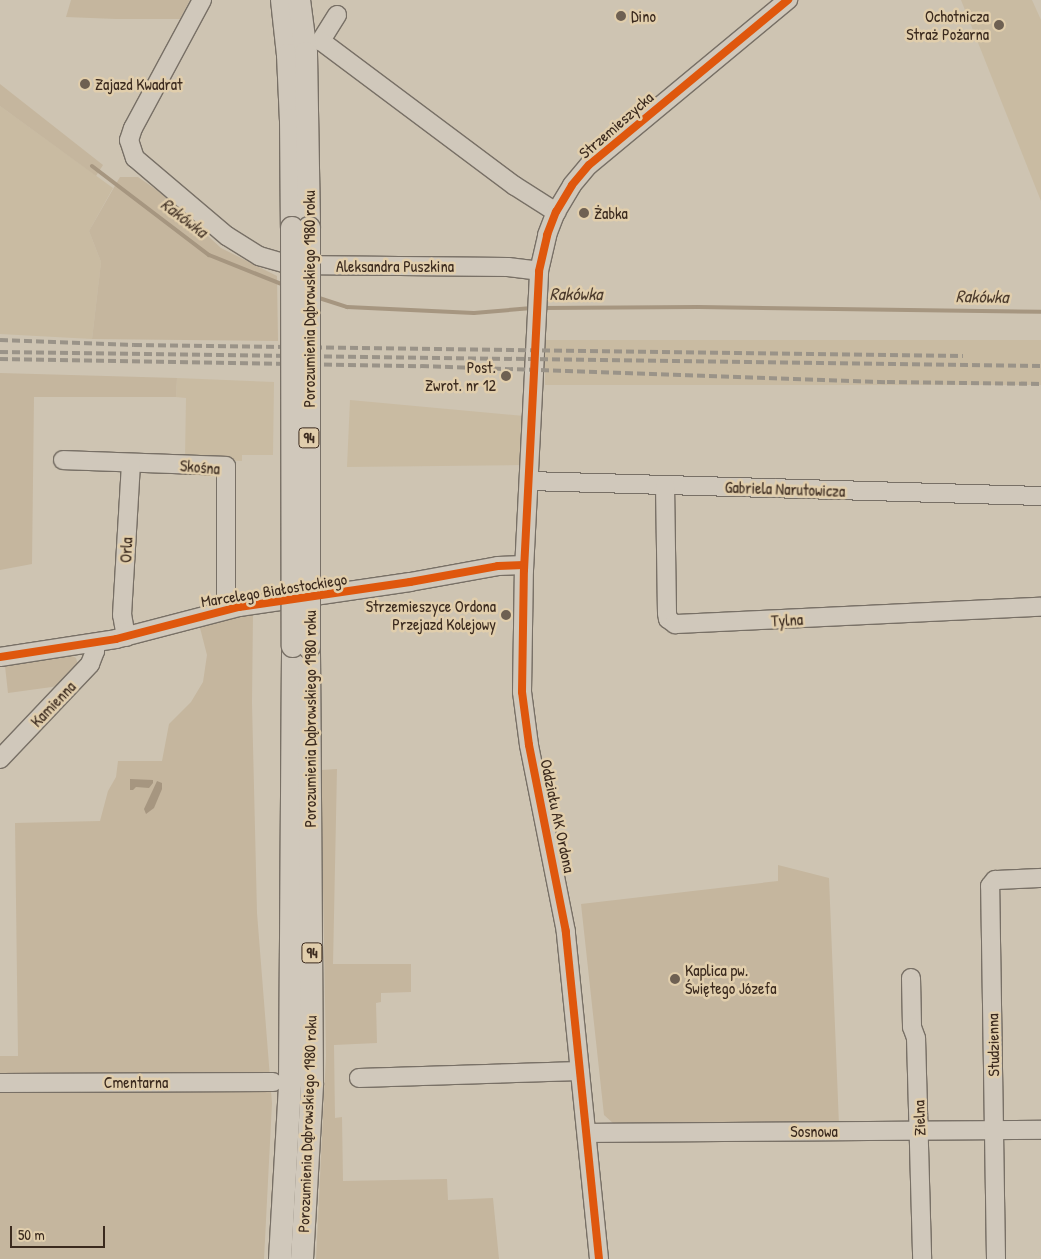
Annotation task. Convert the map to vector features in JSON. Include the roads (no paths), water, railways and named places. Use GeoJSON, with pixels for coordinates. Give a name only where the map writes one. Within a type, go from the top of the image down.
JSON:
{"type":"FeatureCollection","features":[{"type":"Feature","properties":{"kind":"main road","name":"Porozumienia Dąbrowskiego 1980 roku"},"geometry":{"type":"LineString","coordinates":[[282,0],[301,228]]}},
{"type":"Feature","properties":{"kind":"main road","name":"Porozumienia Dąbrowskiego 1980 roku"},"geometry":{"type":"LineString","coordinates":[[299,0],[307,82],[301,228],[301,646],[312,1083],[302,1259]]}},
{"type":"Feature","properties":{"kind":"main road","name":"Porozumienia Dąbrowskiego 1980 roku"},"geometry":{"type":"LineString","coordinates":[[280,1259],[290,1083],[301,646]]}},
{"type":"Feature","properties":{"kind":"street","name":"Aleksandra Puszkina"},"geometry":{"type":"LineString","coordinates":[[202,0],[133,128],[129,140],[135,158],[227,236],[259,256],[284,264],[508,267],[538,272]]}},
{"type":"Feature","properties":{"kind":"street","name":"Strzemieszycka"},"geometry":{"type":"LineString","coordinates":[[534,377],[538,272],[545,242],[556,212],[578,178],[601,153],[788,0]]}},
{"type":"Feature","properties":{"kind":"street"},"geometry":{"type":"LineString","coordinates":[[338,15],[321,40],[515,186],[556,212]]}},
{"type":"Feature","properties":{"kind":"street","name":"Oddziału AK Ordona"},"geometry":{"type":"LineString","coordinates":[[534,377],[524,565],[521,670],[523,712],[564,920],[599,1259]]}},
{"type":"Feature","properties":{"kind":"street","name":"Skośna"},"geometry":{"type":"LineString","coordinates":[[63,460],[226,466],[226,596],[228,609]]}},
{"type":"Feature","properties":{"kind":"street","name":"Orla"},"geometry":{"type":"LineString","coordinates":[[126,637],[122,615],[131,463]]}},
{"type":"Feature","properties":{"kind":"street","name":"Gabriela Narutowicza"},"geometry":{"type":"LineString","coordinates":[[529,481],[1041,496]]}},
{"type":"Feature","properties":{"kind":"street","name":"Tylna"},"geometry":{"type":"LineString","coordinates":[[665,485],[667,613],[668,618],[675,624],[1041,607]]}},
{"type":"Feature","properties":{"kind":"street","name":"Marcelego Białostockiego"},"geometry":{"type":"LineString","coordinates":[[0,657],[126,637],[228,609],[410,582],[498,566],[524,565]]}},
{"type":"Feature","properties":{"kind":"street","name":"Kamienna"},"geometry":{"type":"LineString","coordinates":[[0,759],[90,664],[94,643]]}},
{"type":"Feature","properties":{"kind":"street","name":"Studzienna"},"geometry":{"type":"LineString","coordinates":[[996,1259],[990,886],[995,880],[1041,878]]}},
{"type":"Feature","properties":{"kind":"street","name":"Zielna"},"geometry":{"type":"LineString","coordinates":[[911,978],[912,1027],[916,1038],[922,1259]]}},
{"type":"Feature","properties":{"kind":"street"},"geometry":{"type":"LineString","coordinates":[[360,1078],[580,1071]]}},
{"type":"Feature","properties":{"kind":"street","name":"Cmentarna"},"geometry":{"type":"LineString","coordinates":[[0,1083],[273,1082]]}},
{"type":"Feature","properties":{"kind":"street","name":"Sosnowa"},"geometry":{"type":"LineString","coordinates":[[586,1133],[1041,1130]]}},
{"type":"Feature","properties":{"kind":"waterway","name":"Rakówka"},"geometry":{"type":"LineString","coordinates":[[92,166],[209,255],[284,285]]}},
{"type":"Feature","properties":{"kind":"waterway","name":"Rakówka"},"geometry":{"type":"LineString","coordinates":[[316,297],[347,307],[474,313],[532,308]]}},
{"type":"Feature","properties":{"kind":"waterway","name":"Rakówka"},"geometry":{"type":"LineString","coordinates":[[542,308],[698,307],[1041,312]]}},
{"type":"Feature","properties":{"kind":"railway"},"geometry":{"type":"LineString","coordinates":[[0,340],[134,345],[963,356]]}},
{"type":"Feature","properties":{"kind":"railway"},"geometry":{"type":"LineString","coordinates":[[0,352],[1041,366]]}},
{"type":"Feature","properties":{"kind":"railway"},"geometry":{"type":"LineString","coordinates":[[0,359],[421,366],[887,382],[1041,384]]}},
{"type":"Feature","properties":{"kind":"place","name":"Dino"},"geometry":{"type":"Point","coordinates":[621,16]}},
{"type":"Feature","properties":{"kind":"place","name":"Ochotnicza Straż Pożarna"},"geometry":{"type":"Point","coordinates":[999,25]}},
{"type":"Feature","properties":{"kind":"place","name":"Zajazd Kwadrat"},"geometry":{"type":"Point","coordinates":[85,84]}},
{"type":"Feature","properties":{"kind":"place","name":"Żabka"},"geometry":{"type":"Point","coordinates":[584,213]}},
{"type":"Feature","properties":{"kind":"place","name":"Post. Zwrot. nr 12"},"geometry":{"type":"Point","coordinates":[506,376]}},
{"type":"Feature","properties":{"kind":"place","name":"Strzemieszyce Ordona Przejazd Kolejowy"},"geometry":{"type":"Point","coordinates":[506,615]}},
{"type":"Feature","properties":{"kind":"place","name":"Kaplica pw. Świętego Józefa"},"geometry":{"type":"Point","coordinates":[675,979]}}]}
